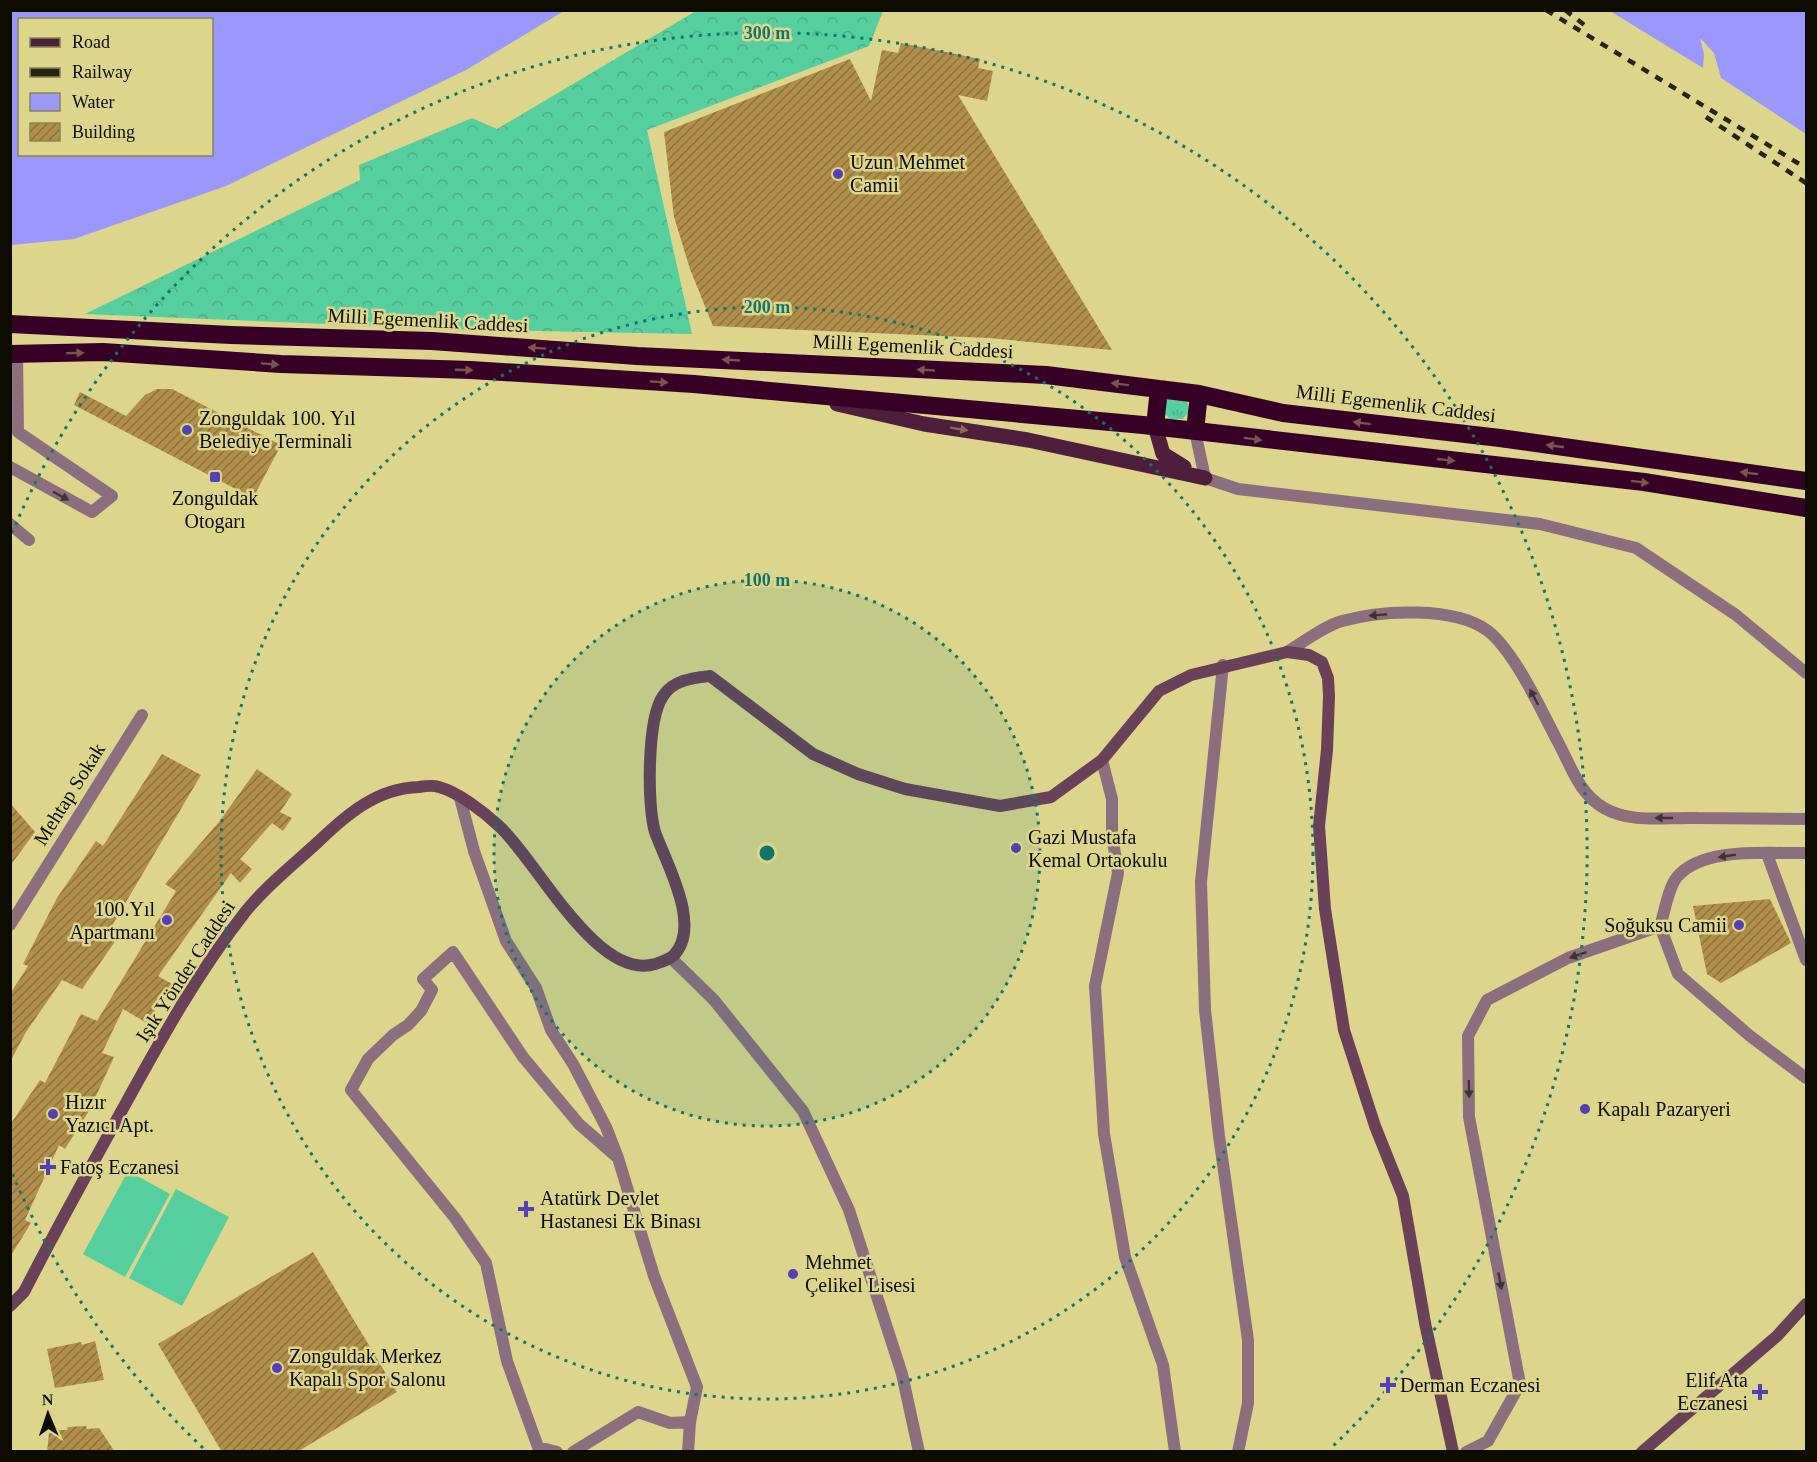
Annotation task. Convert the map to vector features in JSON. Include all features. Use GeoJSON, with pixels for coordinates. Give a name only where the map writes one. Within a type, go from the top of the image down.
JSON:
{"type":"FeatureCollection","features":[{"type":"Feature","properties":{"kind":"highway","name":"Milli Egemenlik Caddesi"},"geometry":{"type":"LineString","coordinates":[[16,327],[432,340],[637,356],[1046,375],[1199,394],[1283,412],[1500,438],[1806,481]]}},
{"type":"Feature","properties":{"kind":"highway"},"geometry":{"type":"LineString","coordinates":[[16,327],[14,354],[103,352],[281,364],[494,372],[778,391],[1155,426],[1644,483],[1806,508]]}},
{"type":"Feature","properties":{"kind":"highway"},"geometry":{"type":"LineString","coordinates":[[1155,426],[1159,389]]}},
{"type":"Feature","properties":{"kind":"highway"},"geometry":{"type":"LineString","coordinates":[[1195,431],[1199,394]]}},
{"type":"Feature","properties":{"kind":"main road"},"geometry":{"type":"LineString","coordinates":[[778,391],[924,424],[1028,440],[1200,476]]}},
{"type":"Feature","properties":{"kind":"main road"},"geometry":{"type":"LineString","coordinates":[[1155,426],[1163,454],[1200,476]]}},
{"type":"Feature","properties":{"kind":"street"},"geometry":{"type":"LineString","coordinates":[[10,467],[92,512],[112,496],[18,432],[14,354]]}},
{"type":"Feature","properties":{"kind":"street"},"geometry":{"type":"LineString","coordinates":[[1195,431],[1200,476],[1238,489],[1540,524],[1636,548],[1736,615],[1806,673]]}},
{"type":"Feature","properties":{"kind":"street"},"geometry":{"type":"LineString","coordinates":[[10,524],[29,540]]}},
{"type":"Feature","properties":{"kind":"street"},"geometry":{"type":"LineString","coordinates":[[919,1452],[902,1374],[849,1210],[803,1112],[714,1000],[671,958],[681,944],[684,915],[675,879],[654,829],[650,767],[653,725],[663,695],[686,678],[710,676],[813,754],[858,774],[934,797],[1000,806],[1051,797],[1102,760],[1159,691],[1191,675],[1223,665],[1287,652],[1340,621],[1373,615],[1416,613],[1456,616],[1488,631],[1505,650],[1523,677],[1578,784],[1601,806],[1617,815],[1656,819],[1806,819]]}},
{"type":"Feature","properties":{"kind":"street"},"geometry":{"type":"LineString","coordinates":[[1287,652],[1309,655],[1322,662],[1328,678],[1327,750],[1319,826],[1325,909],[1344,1030],[1375,1126],[1403,1196],[1425,1323],[1453,1452]]}},
{"type":"Feature","properties":{"kind":"street"},"geometry":{"type":"LineString","coordinates":[[1223,665],[1202,882],[1204,1010],[1248,1340],[1248,1403],[1239,1452]]}},
{"type":"Feature","properties":{"kind":"street","name":"Mehtap Sokak"},"geometry":{"type":"LineString","coordinates":[[10,925],[142,715]]}},
{"type":"Feature","properties":{"kind":"street"},"geometry":{"type":"LineString","coordinates":[[1102,760],[1112,799],[1112,835],[1118,873],[1095,986],[1104,1134],[1125,1257],[1163,1365],[1175,1452]]}},
{"type":"Feature","properties":{"kind":"street","name":"Işık Yönder Caddesi"},"geometry":{"type":"LineString","coordinates":[[10,1306],[24,1292],[175,1013],[248,909],[349,813],[375,798],[407,787],[438,786],[499,825],[525,854],[590,939],[627,964],[649,966],[671,958]]}},
{"type":"Feature","properties":{"kind":"street"},"geometry":{"type":"LineString","coordinates":[[460,798],[474,851],[506,941],[536,988],[551,1030],[573,1064],[606,1126],[618,1158],[654,1276],[697,1387],[690,1422],[688,1452]]}},
{"type":"Feature","properties":{"kind":"street"},"geometry":{"type":"LineString","coordinates":[[1806,853],[1732,854],[1693,862],[1676,879],[1660,926],[1678,974],[1750,1036],[1806,1078]]}},
{"type":"Feature","properties":{"kind":"street"},"geometry":{"type":"LineString","coordinates":[[1767,854],[1806,960]]}},
{"type":"Feature","properties":{"kind":"street"},"geometry":{"type":"LineString","coordinates":[[1466,1452],[1488,1441],[1520,1384],[1469,1117],[1468,1036],[1487,1000],[1568,958],[1660,926]]}},
{"type":"Feature","properties":{"kind":"street"},"geometry":{"type":"LineString","coordinates":[[557,1452],[538,1447],[507,1361],[486,1263],[455,1218],[351,1090],[368,1059],[421,1011],[432,990],[423,979],[453,952],[523,1057],[579,1124],[618,1158]]}},
{"type":"Feature","properties":{"kind":"street"},"geometry":{"type":"LineString","coordinates":[[1642,1452],[1777,1336],[1806,1304]]}},
{"type":"Feature","properties":{"kind":"street"},"geometry":{"type":"LineString","coordinates":[[573,1452],[638,1412],[670,1423],[690,1422]]}},
{"type":"Feature","properties":{"kind":"green space"},"geometry":{"type":"Polygon","coordinates":[[[696,11],[883,11],[869,46],[647,130],[692,334],[475,330],[85,314],[360,180],[359,165],[472,118],[497,129],[696,11]]]}},
{"type":"Feature","properties":{"kind":"green space"},"geometry":{"type":"Polygon","coordinates":[[[1167,396],[1187,399],[1189,412],[1183,419],[1170,419],[1164,413],[1167,396]]]}},
{"type":"Feature","properties":{"kind":"green space"},"geometry":{"type":"Polygon","coordinates":[[[128,1171],[170,1194],[125,1277],[83,1254],[128,1171]]]}},
{"type":"Feature","properties":{"kind":"green space"},"geometry":{"type":"Polygon","coordinates":[[[176,1189],[229,1217],[182,1306],[129,1278],[176,1189]]]}},
{"type":"Feature","properties":{"kind":"water"},"geometry":{"type":"Polygon","coordinates":[[[11,10],[564,10],[466,70],[226,186],[74,239],[11,245],[11,10]]]}},
{"type":"Feature","properties":{"kind":"water"},"geometry":{"type":"Polygon","coordinates":[[[1610,11],[1806,11],[1806,134],[1721,78],[1714,53],[1700,38],[1704,54],[1703,68],[1610,11]]]}},
{"type":"Feature","properties":{"kind":"building","name":"Uzun Mehmet Camii"},"geometry":{"type":"Polygon","coordinates":[[[901,43],[980,59],[978,68],[993,71],[987,101],[958,95],[1112,350],[989,338],[713,326],[690,269],[674,217],[664,132],[850,59],[871,101],[882,50],[898,53],[901,43]]]}},
{"type":"Feature","properties":{"kind":"building","name":"Zonguldak 100. Yıl Belediye Terminali"},"geometry":{"type":"Polygon","coordinates":[[[157,389],[172,389],[281,445],[253,498],[74,405],[80,392],[126,416],[145,395],[157,389]]]}},
{"type":"Feature","properties":{"kind":"building"},"geometry":{"type":"Polygon","coordinates":[[[162,754],[201,775],[107,934],[116,940],[82,989],[62,980],[26,1032],[10,1062],[10,994],[28,966],[23,964],[57,898],[96,841],[103,846],[162,754]]]}},
{"type":"Feature","properties":{"kind":"building"},"geometry":{"type":"Polygon","coordinates":[[[257,769],[292,794],[280,812],[292,818],[283,831],[272,823],[240,859],[252,869],[240,883],[231,873],[158,976],[172,984],[147,1023],[123,1009],[102,1053],[114,1057],[89,1111],[65,1149],[59,1145],[25,1220],[31,1223],[10,1257],[10,1125],[40,1080],[45,1083],[81,1014],[97,1021],[176,891],[165,884],[219,822],[257,769]]]}},
{"type":"Feature","properties":{"kind":"building"},"geometry":{"type":"Polygon","coordinates":[[[10,803],[35,832],[10,866],[10,803]]]}},
{"type":"Feature","properties":{"kind":"building","name":"Soğuksu Camii"},"geometry":{"type":"Polygon","coordinates":[[[1770,899],[1791,943],[1721,983],[1707,974],[1693,906],[1770,899]]]}},
{"type":"Feature","properties":{"kind":"building","name":"Zonguldak Merkez Kapalı Spor Salonu"},"geometry":{"type":"Polygon","coordinates":[[[313,1252],[397,1392],[297,1452],[222,1452],[158,1344],[313,1252]]]}},
{"type":"Feature","properties":{"kind":"building"},"geometry":{"type":"Polygon","coordinates":[[[95,1341],[104,1380],[55,1388],[47,1349],[81,1342],[82,1345],[95,1341]]]}},
{"type":"Feature","properties":{"kind":"building"},"geometry":{"type":"Polygon","coordinates":[[[86,1426],[87,1429],[99,1428],[115,1452],[47,1452],[49,1433],[58,1433],[58,1430],[67,1430],[68,1427],[86,1426]]]}},
{"type":"Feature","properties":{"kind":"railway"},"geometry":{"type":"LineString","coordinates":[[1546,10],[1806,168]]}},
{"type":"Feature","properties":{"kind":"railway"},"geometry":{"type":"LineString","coordinates":[[1565,10],[1587,27]]}},
{"type":"Feature","properties":{"kind":"railway"},"geometry":{"type":"LineString","coordinates":[[1706,117],[1806,183]]}},
{"type":"Feature","properties":{"kind":"place","name":"Uzun Mehmet Camii"},"geometry":{"type":"Point","coordinates":[838,174]}},
{"type":"Feature","properties":{"kind":"place","name":"Zonguldak 100. Yıl Belediye Terminali"},"geometry":{"type":"Point","coordinates":[187,430]}},
{"type":"Feature","properties":{"kind":"place","name":"Zonguldak Otogarı"},"geometry":{"type":"Point","coordinates":[215,477]}},
{"type":"Feature","properties":{"kind":"place","name":"Gazi Mustafa Kemal Ortaokulu"},"geometry":{"type":"Point","coordinates":[1016,848]}},
{"type":"Feature","properties":{"kind":"place","name":"100.Yıl Apartmanı"},"geometry":{"type":"Point","coordinates":[167,920]}},
{"type":"Feature","properties":{"kind":"place","name":"Soğuksu Camii"},"geometry":{"type":"Point","coordinates":[1739,925]}},
{"type":"Feature","properties":{"kind":"place","name":"Kapalı Pazaryeri"},"geometry":{"type":"Point","coordinates":[1585,1109]}},
{"type":"Feature","properties":{"kind":"place","name":"Hızır Yazıcı Apt."},"geometry":{"type":"Point","coordinates":[53,1114]}},
{"type":"Feature","properties":{"kind":"place","name":"Fatoş Eczanesi"},"geometry":{"type":"Point","coordinates":[48,1167]}},
{"type":"Feature","properties":{"kind":"place","name":"Atatürk Devlet Hastanesi Ek Binası"},"geometry":{"type":"Point","coordinates":[526,1209]}},
{"type":"Feature","properties":{"kind":"place","name":"Mehmet Çelikel Lisesi"},"geometry":{"type":"Point","coordinates":[793,1274]}},
{"type":"Feature","properties":{"kind":"place","name":"Zonguldak Merkez Kapalı Spor Salonu"},"geometry":{"type":"Point","coordinates":[277,1368]}},
{"type":"Feature","properties":{"kind":"place","name":"Derman Eczanesi"},"geometry":{"type":"Point","coordinates":[1388,1385]}},
{"type":"Feature","properties":{"kind":"place","name":"Elif Ata Eczanesi"},"geometry":{"type":"Point","coordinates":[1760,1392]}}]}
